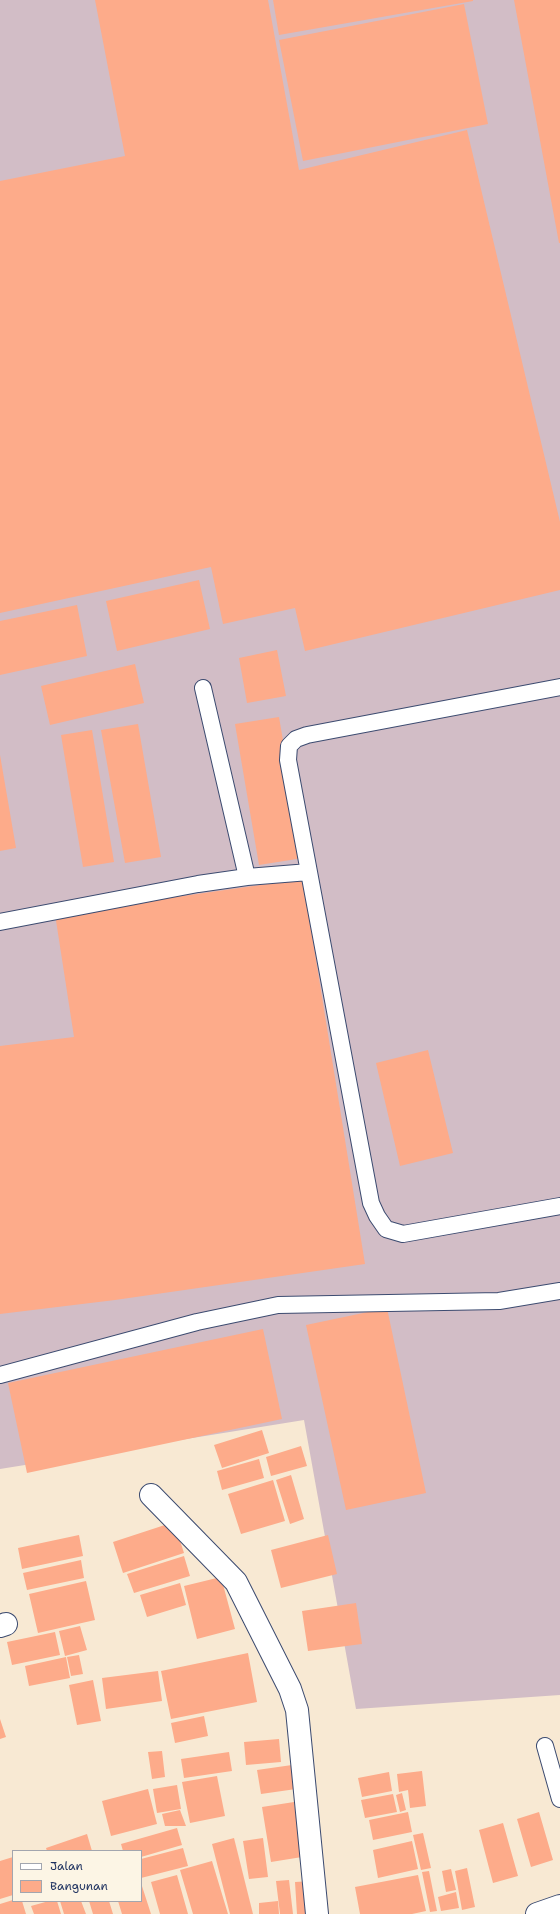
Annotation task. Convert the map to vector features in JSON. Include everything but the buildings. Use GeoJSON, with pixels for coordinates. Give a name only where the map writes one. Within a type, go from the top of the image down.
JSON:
{"type":"FeatureCollection","features":[{"type":"Feature","properties":{"kind":"street"},"geometry":{"type":"LineString","coordinates":[[151,1495],[236,1582],[290,1689],[297,1710],[318,1914]]}},
{"type":"Feature","properties":{"kind":"street"},"geometry":{"type":"LineString","coordinates":[[537,1914],[560,1906]]}},
{"type":"Feature","properties":{"kind":"lane"},"geometry":{"type":"LineString","coordinates":[[560,687],[307,735],[296,739],[289,746],[288,760],[371,1203],[386,1229],[403,1234],[560,1206]]}},
{"type":"Feature","properties":{"kind":"lane"},"geometry":{"type":"LineString","coordinates":[[203,688],[247,877]]}},
{"type":"Feature","properties":{"kind":"lane"},"geometry":{"type":"LineString","coordinates":[[0,922],[198,884],[247,877],[309,872]]}},
{"type":"Feature","properties":{"kind":"lane"},"geometry":{"type":"LineString","coordinates":[[0,1375],[197,1322],[278,1305],[499,1300],[560,1291]]}},
{"type":"Feature","properties":{"kind":"lane"},"geometry":{"type":"LineString","coordinates":[[544,1746],[560,1799]]}},
{"type":"Feature","properties":{"kind":"shaded area"},"geometry":{"type":"Polygon","coordinates":[[[0,0],[560,0],[560,1695],[356,1709],[304,1420],[0,1469],[0,0]]]}}]}
